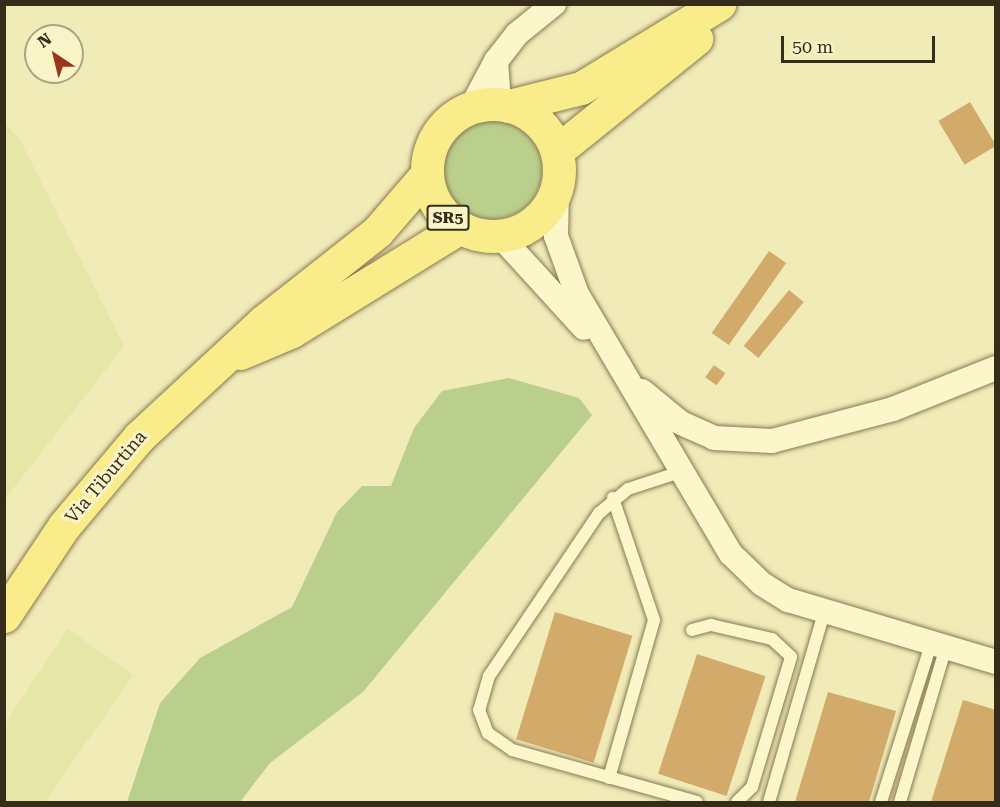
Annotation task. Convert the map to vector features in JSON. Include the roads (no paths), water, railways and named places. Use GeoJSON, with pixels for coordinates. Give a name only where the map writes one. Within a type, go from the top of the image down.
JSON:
{"type":"FeatureCollection","features":[{"type":"Feature","properties":{"kind":"main road","name":"SR5"},"geometry":{"type":"LineString","coordinates":[[493,106],[581,88],[719,4]]}},
{"type":"Feature","properties":{"kind":"main road"},"geometry":{"type":"LineString","coordinates":[[557,151],[732,4]]}},
{"type":"Feature","properties":{"kind":"main road"},"geometry":{"type":"LineString","coordinates":[[493,106],[539,122],[557,151],[557,189],[536,221],[501,237]]}},
{"type":"Feature","properties":{"kind":"main road","name":"Via Tiburtina"},"geometry":{"type":"LineString","coordinates":[[4,616],[112,466],[162,413],[230,357],[263,322],[377,232],[426,175],[437,134],[493,106]]}},
{"type":"Feature","properties":{"kind":"main road","name":"SR5"},"geometry":{"type":"LineString","coordinates":[[426,175],[442,214],[459,228],[501,237]]}},
{"type":"Feature","properties":{"kind":"main road","name":"Via Tiburtina"},"geometry":{"type":"LineString","coordinates":[[230,357],[292,331],[459,228]]}},
{"type":"Feature","properties":{"kind":"street"},"geometry":{"type":"LineString","coordinates":[[493,106],[496,61],[517,34],[554,4]]}},
{"type":"Feature","properties":{"kind":"street"},"geometry":{"type":"LineString","coordinates":[[557,189],[560,254],[624,374],[712,529],[752,576],[788,600],[824,613],[996,662]]}},
{"type":"Feature","properties":{"kind":"street"},"geometry":{"type":"LineString","coordinates":[[501,237],[624,374],[681,423],[714,438],[749,443],[860,420],[996,368]]}},
{"type":"Feature","properties":{"kind":"lane"},"geometry":{"type":"LineString","coordinates":[[680,472],[613,498],[489,676],[479,710],[488,733],[512,750],[697,802]]}},
{"type":"Feature","properties":{"kind":"lane"},"geometry":{"type":"LineString","coordinates":[[609,778],[654,620],[613,498]]}},
{"type":"Feature","properties":{"kind":"lane"},"geometry":{"type":"LineString","coordinates":[[769,802],[824,613]]}},
{"type":"Feature","properties":{"kind":"lane"},"geometry":{"type":"LineString","coordinates":[[692,630],[711,625],[772,639],[791,657],[752,787],[737,802]]}},
{"type":"Feature","properties":{"kind":"lane"},"geometry":{"type":"LineString","coordinates":[[881,802],[938,646]]}},
{"type":"Feature","properties":{"kind":"lane"},"geometry":{"type":"LineString","coordinates":[[900,802],[938,646]]}}]}
